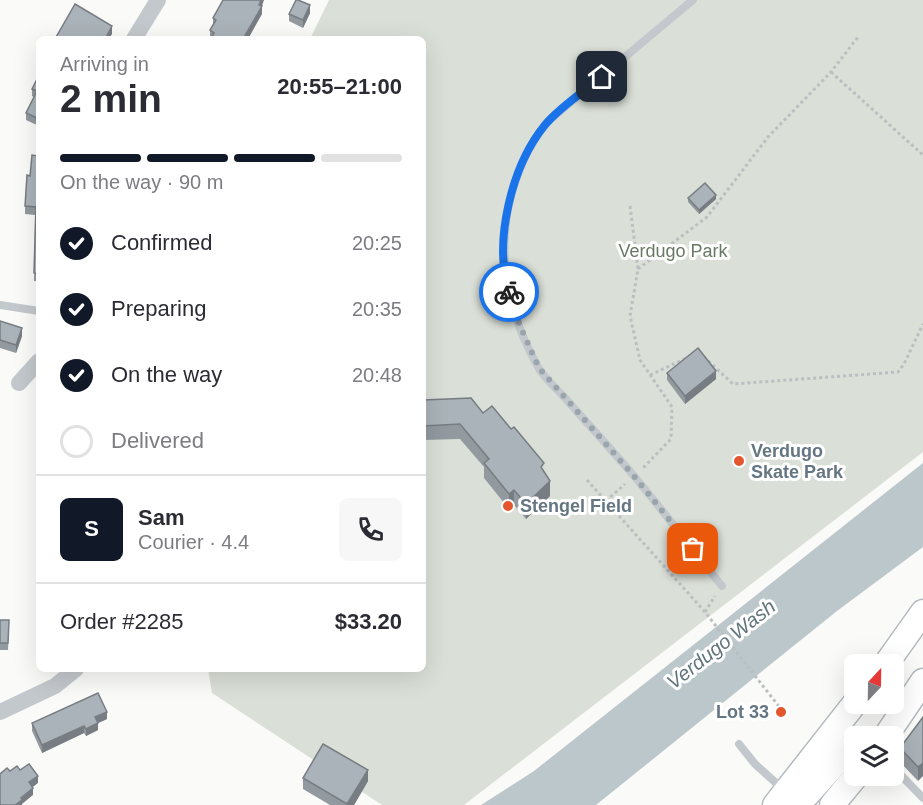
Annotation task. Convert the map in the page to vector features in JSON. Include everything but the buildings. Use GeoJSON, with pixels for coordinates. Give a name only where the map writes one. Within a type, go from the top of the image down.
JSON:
{"type":"FeatureCollection","features":[{"type":"Feature","properties":{"kind":"main road"},"geometry":{"type":"LineString","coordinates":[[893,654],[923,612]]}},
{"type":"Feature","properties":{"kind":"main road"},"geometry":{"type":"LineString","coordinates":[[893,726],[923,681]]}},
{"type":"Feature","properties":{"kind":"main road"},"geometry":{"type":"LineString","coordinates":[[788,800],[847,714]]}},
{"type":"Feature","properties":{"kind":"main road"},"geometry":{"type":"LineString","coordinates":[[788,800],[807,795],[844,754]]}},
{"type":"Feature","properties":{"kind":"street"},"geometry":{"type":"LineString","coordinates":[[136,36],[158,0]]}},
{"type":"Feature","properties":{"kind":"street"},"geometry":{"type":"LineString","coordinates":[[19,383],[36,364]]}},
{"type":"Feature","properties":{"kind":"street"},"geometry":{"type":"LineString","coordinates":[[0,712],[55,686],[72,672]]}},
{"type":"Feature","properties":{"kind":"lane"},"geometry":{"type":"LineString","coordinates":[[693,0],[546,123],[531,145],[518,172],[507,213],[504,244],[506,283],[520,326],[539,368],[634,476],[722,586]]}},
{"type":"Feature","properties":{"kind":"lane"},"geometry":{"type":"LineString","coordinates":[[0,305],[36,311]]}},
{"type":"Feature","properties":{"kind":"lane"},"geometry":{"type":"LineString","coordinates":[[738,744],[788,800]]}},
{"type":"Feature","properties":{"kind":"lane"},"geometry":{"type":"LineString","coordinates":[[904,778],[923,798]]}},
{"type":"Feature","properties":{"kind":"path"},"geometry":{"type":"LineString","coordinates":[[638,269],[707,217],[768,137],[831,72],[858,38]]}},
{"type":"Feature","properties":{"kind":"path"},"geometry":{"type":"LineString","coordinates":[[831,72],[923,155]]}},
{"type":"Feature","properties":{"kind":"path"},"geometry":{"type":"LineString","coordinates":[[606,501],[671,439],[672,407],[640,360],[630,316],[638,269],[630,206]]}},
{"type":"Feature","properties":{"kind":"path"},"geometry":{"type":"LineString","coordinates":[[701,355],[733,384],[898,372],[923,324]]}},
{"type":"Feature","properties":{"kind":"path"},"geometry":{"type":"LineString","coordinates":[[650,375],[692,356]]}},
{"type":"Feature","properties":{"kind":"path"},"geometry":{"type":"LineString","coordinates":[[587,480],[705,612],[781,709]]}},
{"type":"Feature","properties":{"kind":"path"},"geometry":{"type":"LineString","coordinates":[[705,612],[713,599]]}},
{"type":"Feature","properties":{"kind":"green space","name":"Verdugo Park"},"geometry":{"type":"Polygon","coordinates":[[[329,0],[923,0],[923,452],[464,805],[382,805],[212,693],[208,672],[426,672],[426,36],[311,36],[329,0]]]}},
{"type":"Feature","properties":{"kind":"water","name":"Verdugo Wash"},"geometry":{"type":"Polygon","coordinates":[[[923,463],[923,547],[837,611],[596,805],[481,805],[534,771],[923,463]]]}},
{"type":"Feature","properties":{"kind":"way so far"},"geometry":{"type":"LineString","coordinates":[[509,292],[520,326],[539,368],[634,476],[693,549]]}},
{"type":"Feature","properties":{"kind":"place","name":"Verdugo Skate Park"},"geometry":{"type":"Point","coordinates":[739,461]}},
{"type":"Feature","properties":{"kind":"place","name":"Stengel Field"},"geometry":{"type":"Point","coordinates":[508,506]}},
{"type":"Feature","properties":{"kind":"place","name":"Lot 33"},"geometry":{"type":"Point","coordinates":[781,712]}},
{"type":"Feature","properties":{"kind":"route"},"geometry":{"type":"LineString","coordinates":[[509,292],[506,283],[504,244],[509,203],[518,172],[531,145],[546,123],[602,77]]}}]}
